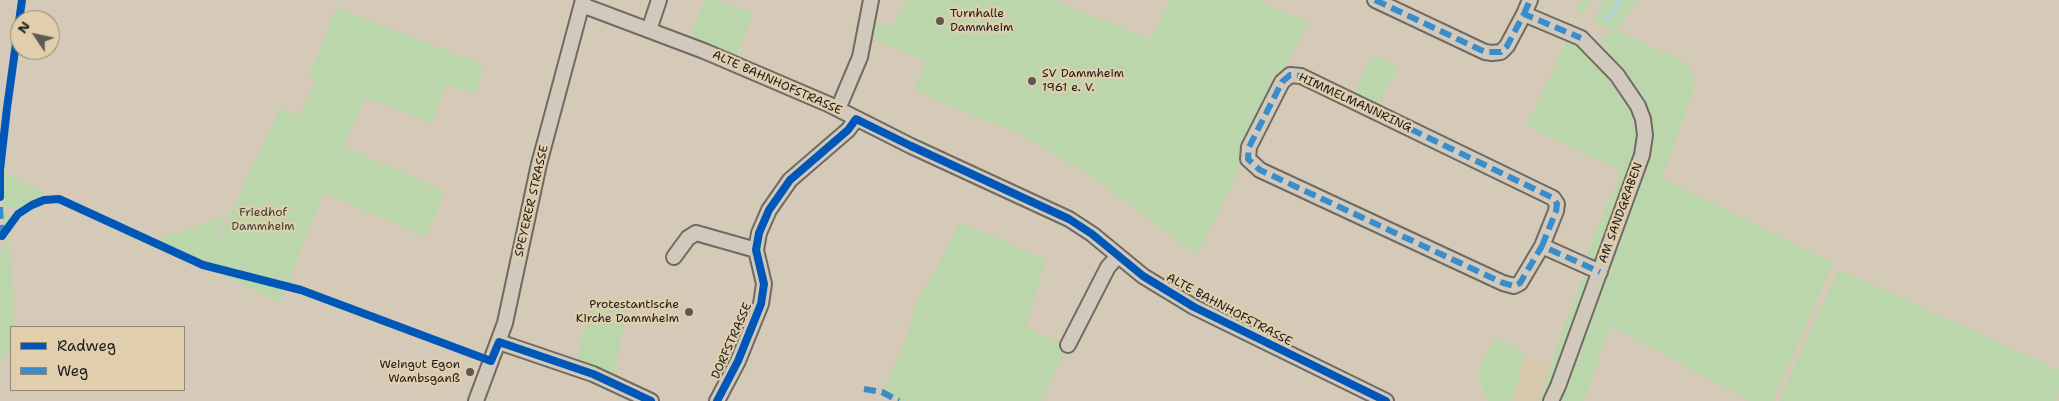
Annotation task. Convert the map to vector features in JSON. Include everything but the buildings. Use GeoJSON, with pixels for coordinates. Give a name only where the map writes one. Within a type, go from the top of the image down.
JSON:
{"type":"FeatureCollection","features":[{"type":"Feature","properties":{"kind":"street"},"geometry":{"type":"LineString","coordinates":[[649,30],[659,0]]}},
{"type":"Feature","properties":{"kind":"street"},"geometry":{"type":"LineString","coordinates":[[838,110],[860,57],[871,0]]}},
{"type":"Feature","properties":{"kind":"street"},"geometry":{"type":"LineString","coordinates":[[1375,0],[1484,52],[1492,53],[1501,52],[1507,46],[1530,0]]}},
{"type":"Feature","properties":{"kind":"street","name":"ALTE BAHNHOFSTRASSE"},"geometry":{"type":"LineString","coordinates":[[583,2],[704,51],[838,110],[1069,219],[1143,276],[1194,307],[1386,401]]}},
{"type":"Feature","properties":{"kind":"street","name":"SPEYERER STRASSE"},"geometry":{"type":"LineString","coordinates":[[476,401],[505,323],[539,164],[583,2]]}},
{"type":"Feature","properties":{"kind":"street","name":"AM SANDGRABEN"},"geometry":{"type":"LineString","coordinates":[[1524,14],[1581,38],[1626,86],[1640,113],[1645,134],[1642,155],[1551,401]]}},
{"type":"Feature","properties":{"kind":"street","name":"HIMMELMANNRING"},"geometry":{"type":"LineString","coordinates":[[1290,75],[1301,76],[1552,198],[1557,204],[1556,211],[1542,246],[1523,280],[1514,286],[1503,284],[1260,170],[1248,159],[1249,147],[1282,82],[1290,75]]}},
{"type":"Feature","properties":{"kind":"street","name":"DORFSTRASSE"},"geometry":{"type":"LineString","coordinates":[[719,400],[738,361],[761,304],[764,284],[756,250],[764,222],[781,191],[800,171],[848,130],[856,119]]}},
{"type":"Feature","properties":{"kind":"street"},"geometry":{"type":"LineString","coordinates":[[674,257],[688,238],[696,233],[756,250]]}},
{"type":"Feature","properties":{"kind":"street"},"geometry":{"type":"LineString","coordinates":[[1542,246],[1600,272]]}},
{"type":"Feature","properties":{"kind":"street"},"geometry":{"type":"LineString","coordinates":[[1068,345],[1108,266],[1118,256]]}},
{"type":"Feature","properties":{"kind":"street"},"geometry":{"type":"LineString","coordinates":[[499,342],[593,374],[651,401]]}},
{"type":"Feature","properties":{"kind":"shaded area"},"geometry":{"type":"Polygon","coordinates":[[[1525,358],[1551,366],[1539,401],[1511,399],[1525,358]]]}},
{"type":"Feature","properties":{"kind":"green space"},"geometry":{"type":"Polygon","coordinates":[[[704,0],[713,0],[754,12],[736,58],[691,36],[704,0]]]}},
{"type":"Feature","properties":{"kind":"green space"},"geometry":{"type":"Polygon","coordinates":[[[905,0],[1055,0],[1151,40],[1171,0],[1258,0],[1309,22],[1265,107],[1220,211],[1196,254],[1092,177],[1025,137],[914,90],[926,61],[875,41],[877,22],[892,27],[905,0]]]}},
{"type":"Feature","properties":{"kind":"green space"},"geometry":{"type":"Polygon","coordinates":[[[1581,0],[1591,0],[1585,13],[1577,9],[1581,0]]]}},
{"type":"Feature","properties":{"kind":"green space"},"geometry":{"type":"Polygon","coordinates":[[[1603,0],[1636,0],[1632,9],[1616,30],[1681,60],[1693,71],[1695,85],[1662,179],[1833,263],[1773,401],[1750,401],[1611,326],[1584,401],[1560,401],[1652,153],[1654,128],[1646,101],[1630,77],[1601,43],[1602,39],[1615,30],[1593,24],[1603,0]]]}},
{"type":"Feature","properties":{"kind":"green space","name":"Friedhof Dammheim"},"geometry":{"type":"Polygon","coordinates":[[[336,7],[484,65],[476,95],[446,84],[432,123],[366,98],[343,146],[445,191],[426,237],[324,193],[280,303],[154,241],[226,215],[216,235],[220,237],[280,108],[299,115],[316,80],[309,77],[336,7]]]}},
{"type":"Feature","properties":{"kind":"green space"},"geometry":{"type":"Polygon","coordinates":[[[1567,40],[1595,60],[1610,80],[1629,107],[1637,136],[1627,174],[1595,260],[1586,257],[1621,171],[1526,126],[1567,40]]]}},
{"type":"Feature","properties":{"kind":"green space"},"geometry":{"type":"Polygon","coordinates":[[[1372,55],[1398,67],[1379,105],[1354,93],[1372,55]]]}},
{"type":"Feature","properties":{"kind":"green space"},"geometry":{"type":"Polygon","coordinates":[[[0,170],[45,192],[21,210],[8,208],[4,205],[0,170]]]}},
{"type":"Feature","properties":{"kind":"green space"},"geometry":{"type":"Polygon","coordinates":[[[2,211],[14,216],[4,230],[2,211]]]}},
{"type":"Feature","properties":{"kind":"green space"},"geometry":{"type":"Polygon","coordinates":[[[959,222],[1046,259],[1026,327],[1068,345],[1041,401],[899,401],[882,392],[908,334],[915,304],[943,255],[959,222]]]}},
{"type":"Feature","properties":{"kind":"green space"},"geometry":{"type":"Polygon","coordinates":[[[8,235],[14,297],[14,319],[13,326],[10,326],[10,347],[0,362],[0,255],[8,235]]]}},
{"type":"Feature","properties":{"kind":"green space"},"geometry":{"type":"Polygon","coordinates":[[[1839,269],[2059,370],[2059,393],[2055,401],[1779,401],[1839,269]]]}},
{"type":"Feature","properties":{"kind":"green space"},"geometry":{"type":"Polygon","coordinates":[[[1584,274],[1587,284],[1552,380],[1542,401],[1539,401],[1564,325],[1584,274]]]}},
{"type":"Feature","properties":{"kind":"green space"},"geometry":{"type":"Polygon","coordinates":[[[593,297],[628,305],[614,376],[576,362],[593,297]]]}},
{"type":"Feature","properties":{"kind":"green space"},"geometry":{"type":"Polygon","coordinates":[[[1495,337],[1526,353],[1512,401],[1487,401],[1478,372],[1495,337]]]}},
{"type":"Feature","properties":{"kind":"waterway"},"geometry":{"type":"LineString","coordinates":[[1605,20],[1614,11],[1619,0]]}},
{"type":"Feature","properties":{"kind":"marked path"},"geometry":{"type":"LineString","coordinates":[[1375,0],[1485,52],[1501,52],[1507,46],[1524,14],[1581,38]]}},
{"type":"Feature","properties":{"kind":"marked path"},"geometry":{"type":"LineString","coordinates":[[1524,14],[1530,0]]}},
{"type":"Feature","properties":{"kind":"marked path"},"geometry":{"type":"LineString","coordinates":[[1542,246],[1556,211],[1557,204],[1553,198],[1301,76],[1290,75],[1282,82],[1249,147],[1248,159],[1260,170],[1503,283],[1514,286],[1520,283],[1542,246],[1600,272]]}},
{"type":"Feature","properties":{"kind":"marked path"},"geometry":{"type":"LineString","coordinates":[[0,207],[2,236]]}},
{"type":"Feature","properties":{"kind":"marked path"},"geometry":{"type":"LineString","coordinates":[[864,389],[882,392],[899,401]]}},
{"type":"Feature","properties":{"kind":"cycle path"},"geometry":{"type":"LineString","coordinates":[[0,197],[0,170],[22,0]]}},
{"type":"Feature","properties":{"kind":"cycle path"},"geometry":{"type":"LineString","coordinates":[[717,401],[738,361],[761,304],[764,284],[756,250],[759,233],[769,210],[790,180],[848,130],[856,119],[1069,219],[1092,234],[1143,276],[1194,307],[1386,401]]}},
{"type":"Feature","properties":{"kind":"cycle path"},"geometry":{"type":"LineString","coordinates":[[2,236],[18,214],[44,200],[59,199],[203,265],[301,290],[491,361],[499,342],[593,374],[651,401]]}},
{"type":"Feature","properties":{"kind":"place","name":"Turnhalle Dammheim"},"geometry":{"type":"Point","coordinates":[940,21]}},
{"type":"Feature","properties":{"kind":"place","name":"SV Dammheim 1961 e. V."},"geometry":{"type":"Point","coordinates":[1032,81]}},
{"type":"Feature","properties":{"kind":"place","name":"Protestantische Kirche Dammheim"},"geometry":{"type":"Point","coordinates":[689,312]}},
{"type":"Feature","properties":{"kind":"place","name":"Weingut Egon Wambsganß"},"geometry":{"type":"Point","coordinates":[470,372]}}]}
